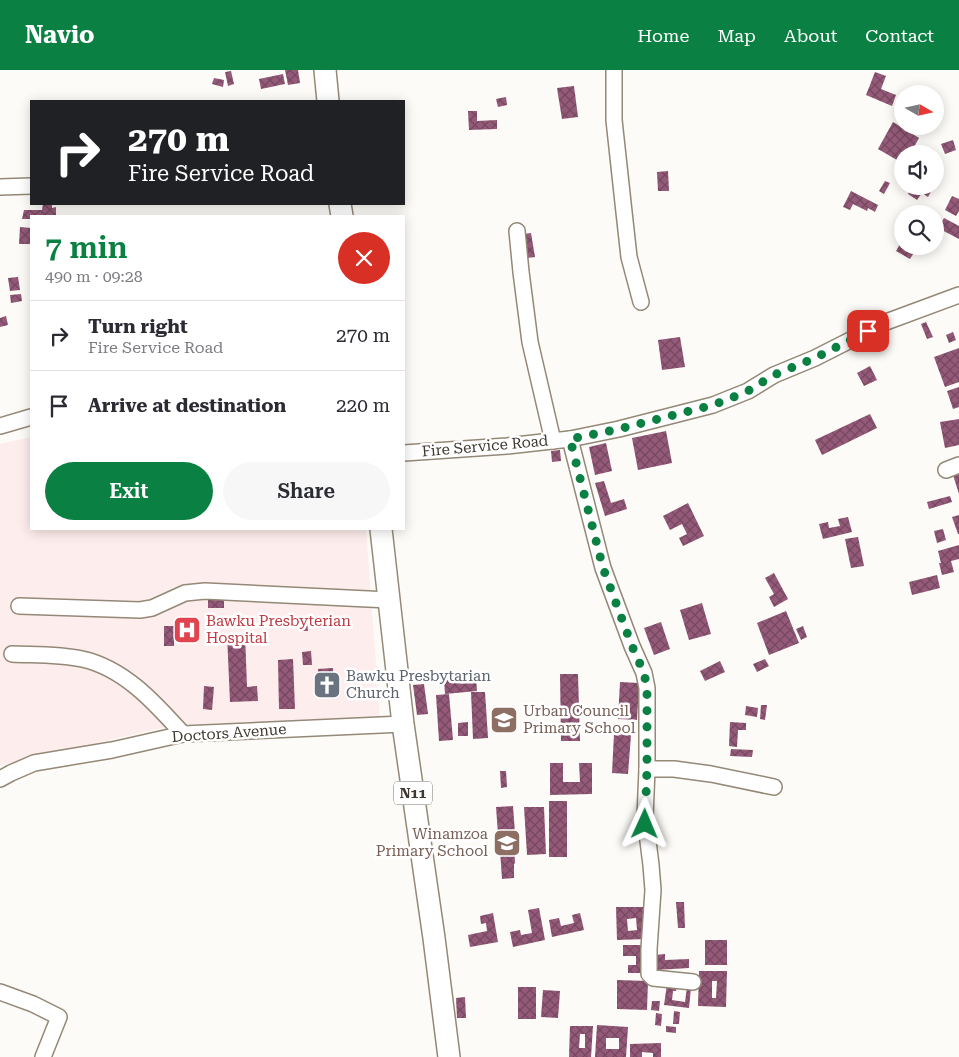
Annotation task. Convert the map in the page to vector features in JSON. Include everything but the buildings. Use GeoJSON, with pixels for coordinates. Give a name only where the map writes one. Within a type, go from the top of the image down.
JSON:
{"type":"FeatureCollection","features":[{"type":"Feature","properties":{"kind":"highway"},"geometry":{"type":"LineString","coordinates":[[325,70],[328,100]]}},
{"type":"Feature","properties":{"kind":"highway","name":"N11"},"geometry":{"type":"LineString","coordinates":[[381,530],[403,724],[449,1057]]}},
{"type":"Feature","properties":{"kind":"street"},"geometry":{"type":"LineString","coordinates":[[614,70],[614,120],[629,257],[641,302]]}},
{"type":"Feature","properties":{"kind":"street"},"geometry":{"type":"LineString","coordinates":[[0,187],[30,186]]}},
{"type":"Feature","properties":{"kind":"street"},"geometry":{"type":"LineString","coordinates":[[517,231],[530,342],[553,441]]}},
{"type":"Feature","properties":{"kind":"street","name":"Fire Service Road"},"geometry":{"type":"LineString","coordinates":[[405,453],[508,446],[570,439],[619,429],[713,405],[748,391],[774,375],[815,358],[886,322],[959,295]]}},
{"type":"Feature","properties":{"kind":"street"},"geometry":{"type":"LineString","coordinates":[[0,426],[30,417]]}},
{"type":"Feature","properties":{"kind":"street"},"geometry":{"type":"LineString","coordinates":[[570,439],[603,568],[646,681],[647,769],[645,824],[653,890],[649,974],[653,978],[693,982]]}},
{"type":"Feature","properties":{"kind":"street"},"geometry":{"type":"LineString","coordinates":[[19,606],[140,610],[152,608],[185,593],[205,591],[389,600]]}},
{"type":"Feature","properties":{"kind":"street"},"geometry":{"type":"LineString","coordinates":[[12,654],[82,659],[105,666],[152,700],[182,734]]}},
{"type":"Feature","properties":{"kind":"street","name":"Doctors Avenue"},"geometry":{"type":"LineString","coordinates":[[0,779],[34,763],[112,750],[182,734],[403,724]]}},
{"type":"Feature","properties":{"kind":"street"},"geometry":{"type":"LineString","coordinates":[[647,769],[674,769],[710,774],[774,788]]}},
{"type":"Feature","properties":{"kind":"street"},"geometry":{"type":"LineString","coordinates":[[0,992],[59,1016],[43,1057]]}},
{"type":"Feature","properties":{"kind":"shaded area","name":"Bawku Presbyterian Hospital"},"geometry":{"type":"Polygon","coordinates":[[[30,437],[30,530],[366,530],[380,718],[174,725],[0,766],[0,444],[30,437]]]}},
{"type":"Feature","properties":{"kind":"place","name":"Bawku Presbyterian Hospital"},"geometry":{"type":"Point","coordinates":[187,630]}},
{"type":"Feature","properties":{"kind":"place","name":"Bawku Presbytarian Church"},"geometry":{"type":"Point","coordinates":[327,685]}},
{"type":"Feature","properties":{"kind":"place","name":"Urban Council Primary School"},"geometry":{"type":"Point","coordinates":[504,720]}},
{"type":"Feature","properties":{"kind":"place","name":"Winamzoa Primary School"},"geometry":{"type":"Point","coordinates":[507,843]}},
{"type":"Feature","properties":{"kind":"route"},"geometry":{"type":"LineString","coordinates":[[645,824],[647,688],[644,673],[603,568],[570,439],[619,429],[713,405],[748,391],[774,375],[815,358],[868,331]]}}]}
